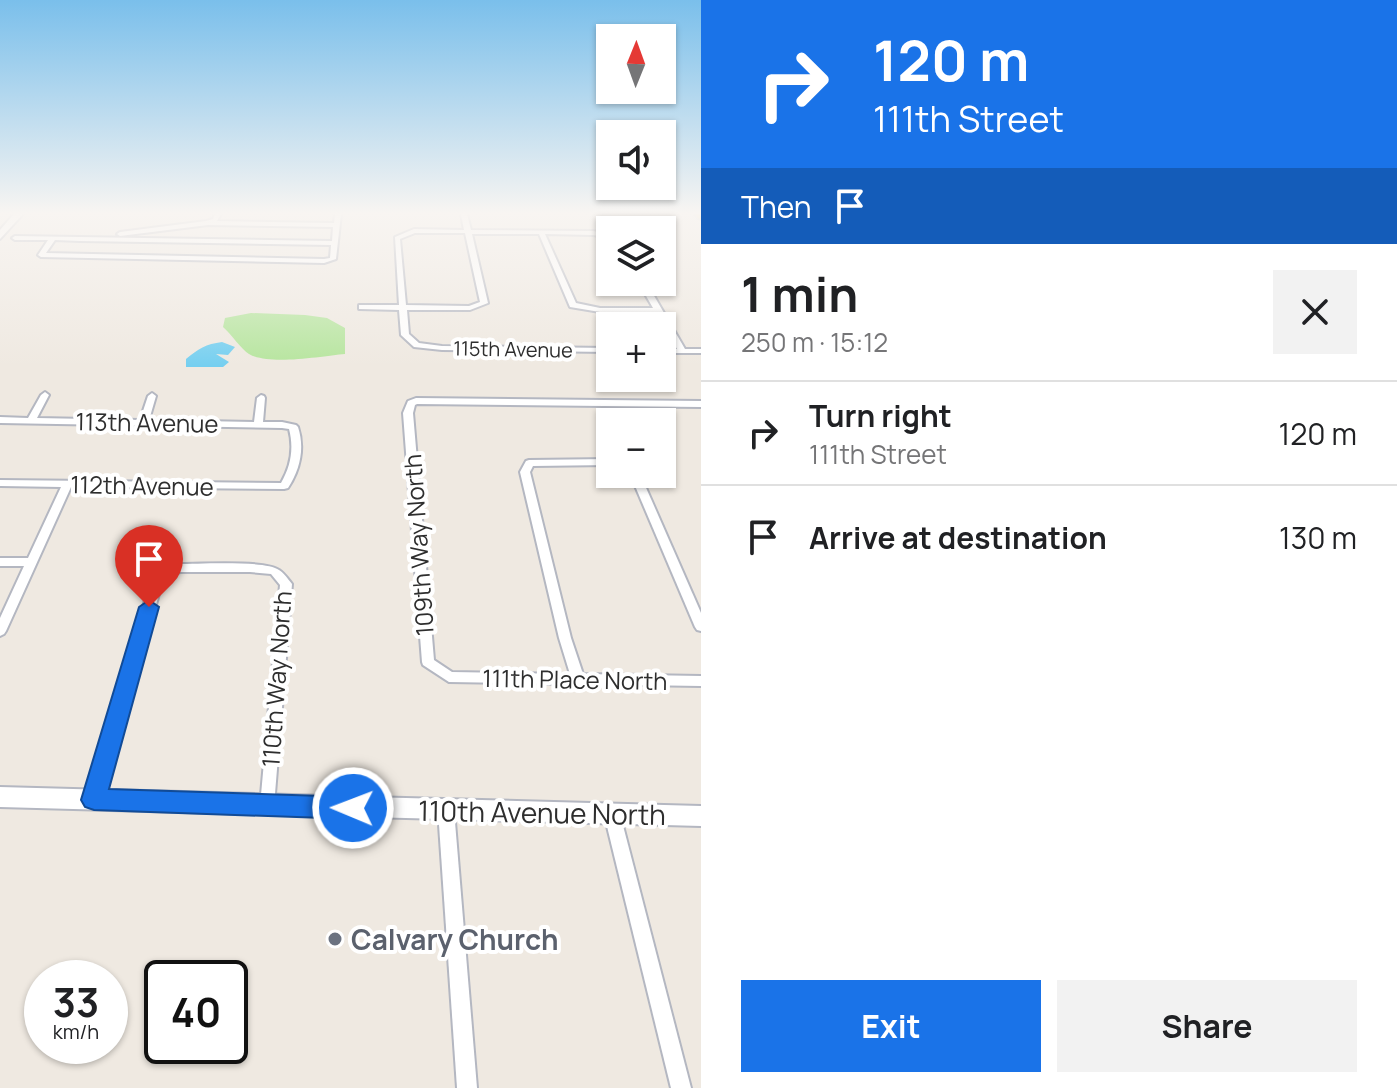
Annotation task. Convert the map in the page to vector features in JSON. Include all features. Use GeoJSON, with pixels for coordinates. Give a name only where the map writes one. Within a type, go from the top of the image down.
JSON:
{"type":"FeatureCollection","features":[{"type":"Feature","properties":{"kind":"street"},"geometry":{"type":"LineString","coordinates":[[400,265],[403,308]]}},
{"type":"Feature","properties":{"kind":"street"},"geometry":{"type":"LineString","coordinates":[[362,307],[470,308],[484,303],[476,265]]}},
{"type":"Feature","properties":{"kind":"street"},"geometry":{"type":"LineString","coordinates":[[555,265],[573,305],[600,310],[659,310]]}},
{"type":"Feature","properties":{"kind":"street"},"geometry":{"type":"LineString","coordinates":[[650,296],[682,351]]}},
{"type":"Feature","properties":{"kind":"street","name":"115th Avenue"},"geometry":{"type":"LineString","coordinates":[[403,308],[405,335],[425,348],[596,350]]}},
{"type":"Feature","properties":{"kind":"street"},"geometry":{"type":"LineString","coordinates":[[676,351],[701,351]]}},
{"type":"Feature","properties":{"kind":"street"},"geometry":{"type":"LineString","coordinates":[[31,421],[45,395]]}},
{"type":"Feature","properties":{"kind":"street"},"geometry":{"type":"LineString","coordinates":[[143,423],[152,396]]}},
{"type":"Feature","properties":{"kind":"street"},"geometry":{"type":"LineString","coordinates":[[258,424],[261,398]]}},
{"type":"Feature","properties":{"kind":"street","name":"109th Way North"},"geometry":{"type":"LineString","coordinates":[[449,677],[428,662],[408,413],[411,403],[701,404]]}},
{"type":"Feature","properties":{"kind":"street","name":"113th Avenue"},"geometry":{"type":"LineString","coordinates":[[0,420],[293,427],[297,434],[292,477],[284,486]]}},
{"type":"Feature","properties":{"kind":"street"},"geometry":{"type":"LineString","coordinates":[[578,680],[525,472],[529,463],[542,460],[596,462]]}},
{"type":"Feature","properties":{"kind":"street","name":"112th Avenue"},"geometry":{"type":"LineString","coordinates":[[0,483],[284,486]]}},
{"type":"Feature","properties":{"kind":"street"},"geometry":{"type":"LineString","coordinates":[[0,631],[67,484]]}},
{"type":"Feature","properties":{"kind":"street"},"geometry":{"type":"LineString","coordinates":[[641,488],[701,627]]}},
{"type":"Feature","properties":{"kind":"street"},"geometry":{"type":"LineString","coordinates":[[0,562],[31,562]]}},
{"type":"Feature","properties":{"kind":"street","name":"110th Way North"},"geometry":{"type":"LineString","coordinates":[[94,800],[155,586],[165,573],[179,568],[250,568],[274,571],[286,584],[267,806]]}},
{"type":"Feature","properties":{"kind":"street","name":"111th Place North"},"geometry":{"type":"LineString","coordinates":[[449,677],[701,681]]}},
{"type":"Feature","properties":{"kind":"street","name":"110th Avenue North"},"geometry":{"type":"LineString","coordinates":[[2,803],[94,800],[701,816]]}},
{"type":"Feature","properties":{"kind":"street"},"geometry":{"type":"LineString","coordinates":[[446,810],[467,1088]]}},
{"type":"Feature","properties":{"kind":"street"},"geometry":{"type":"LineString","coordinates":[[612,814],[681,1088]]}},
{"type":"Feature","properties":{"kind":"green space"},"geometry":{"type":"Polygon","coordinates":[[[251,313],[327,318],[345,328],[345,354],[282,360],[258,358],[243,349],[223,327],[225,318],[251,313]]]}},
{"type":"Feature","properties":{"kind":"water"},"geometry":{"type":"Polygon","coordinates":[[[222,342],[235,347],[228,355],[216,354],[229,362],[223,367],[186,367],[186,359],[194,352],[222,342]]]}},
{"type":"Feature","properties":{"kind":"place","name":"Calvary Church"},"geometry":{"type":"Point","coordinates":[335,939]}},
{"type":"Feature","properties":{"kind":"route"},"geometry":{"type":"LineString","coordinates":[[149,607],[94,800],[353,808]]}}]}
